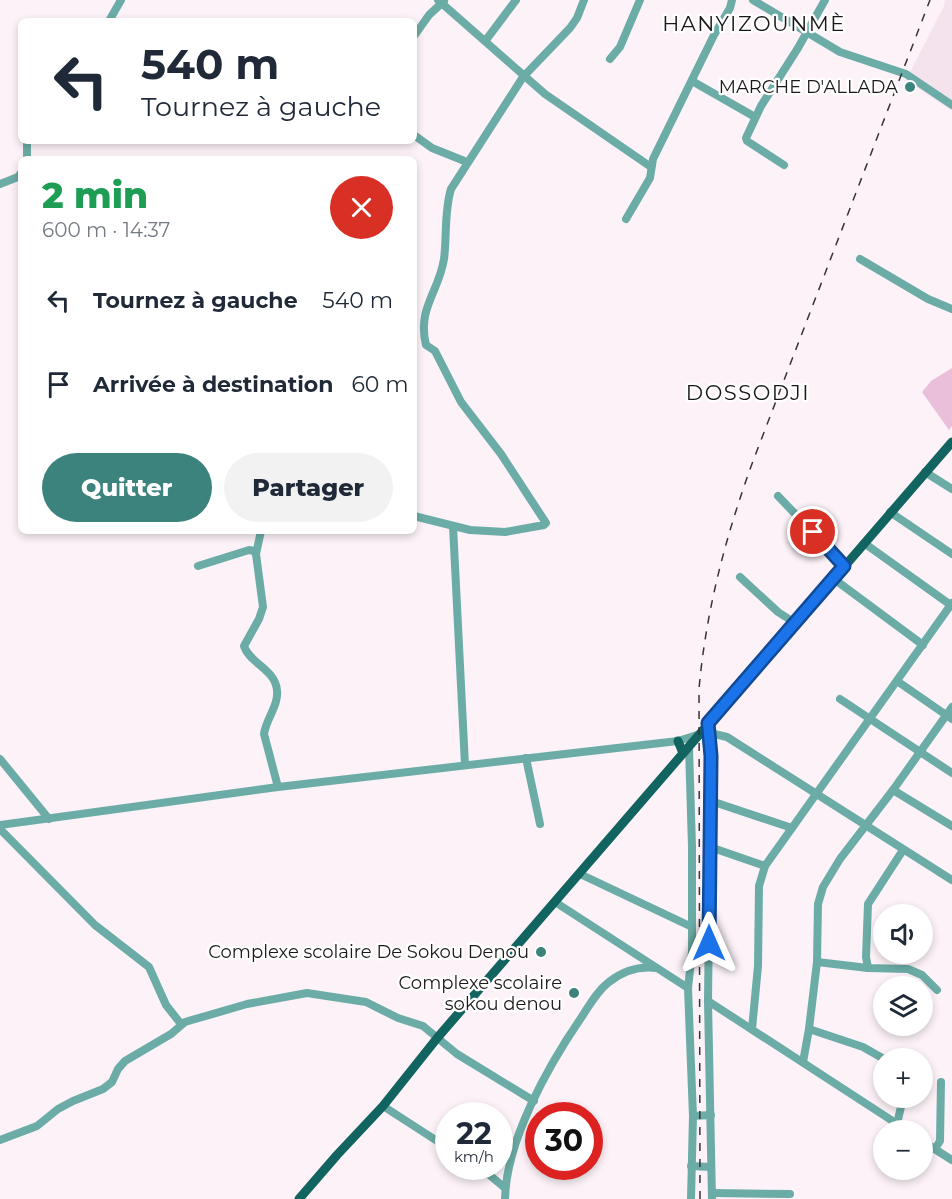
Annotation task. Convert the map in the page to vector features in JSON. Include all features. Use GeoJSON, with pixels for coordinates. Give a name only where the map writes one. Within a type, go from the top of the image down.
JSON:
{"type":"FeatureCollection","features":[{"type":"Feature","properties":{"kind":"main road"},"geometry":{"type":"LineString","coordinates":[[299,1199],[383,1106],[438,1037],[697,735],[709,728],[795,623],[952,442]]}},
{"type":"Feature","properties":{"kind":"main road"},"geometry":{"type":"LineString","coordinates":[[678,741],[686,750]]}},
{"type":"Feature","properties":{"kind":"street"},"geometry":{"type":"LineString","coordinates":[[111,18],[121,0]]}},
{"type":"Feature","properties":{"kind":"street"},"geometry":{"type":"LineString","coordinates":[[486,40],[516,0]]}},
{"type":"Feature","properties":{"kind":"street"},"geometry":{"type":"LineString","coordinates":[[417,517],[470,531],[505,532],[546,523],[501,454],[461,402],[435,351],[426,345],[423,322],[443,262],[447,201],[451,189],[523,76],[570,28],[584,0]]}},
{"type":"Feature","properties":{"kind":"street"},"geometry":{"type":"LineString","coordinates":[[610,59],[620,47],[640,0]]}},
{"type":"Feature","properties":{"kind":"street"},"geometry":{"type":"LineString","coordinates":[[626,219],[650,178],[653,159],[732,0]]}},
{"type":"Feature","properties":{"kind":"street"},"geometry":{"type":"LineString","coordinates":[[753,0],[840,52],[906,74],[952,105]]}},
{"type":"Feature","properties":{"kind":"street"},"geometry":{"type":"LineString","coordinates":[[784,165],[747,141],[746,138],[775,81],[825,0]]}},
{"type":"Feature","properties":{"kind":"street"},"geometry":{"type":"LineString","coordinates":[[417,32],[442,1],[545,94],[651,167]]}},
{"type":"Feature","properties":{"kind":"street"},"geometry":{"type":"LineString","coordinates":[[692,81],[755,117]]}},
{"type":"Feature","properties":{"kind":"street"},"geometry":{"type":"LineString","coordinates":[[417,137],[432,148],[467,162]]}},
{"type":"Feature","properties":{"kind":"street"},"geometry":{"type":"LineString","coordinates":[[0,184],[18,177]]}},
{"type":"Feature","properties":{"kind":"street"},"geometry":{"type":"LineString","coordinates":[[860,259],[928,299],[952,309]]}},
{"type":"Feature","properties":{"kind":"street"},"geometry":{"type":"LineString","coordinates":[[925,472],[952,489]]}},
{"type":"Feature","properties":{"kind":"street"},"geometry":{"type":"LineString","coordinates":[[778,496],[844,566]]}},
{"type":"Feature","properties":{"kind":"street"},"geometry":{"type":"LineString","coordinates":[[890,512],[952,554]]}},
{"type":"Feature","properties":{"kind":"street"},"geometry":{"type":"LineString","coordinates":[[453,526],[465,765]]}},
{"type":"Feature","properties":{"kind":"street"},"geometry":{"type":"LineString","coordinates":[[260,534],[256,554],[263,607],[260,619],[244,646],[271,675],[277,690],[276,702],[265,726],[264,734],[278,787]]}},
{"type":"Feature","properties":{"kind":"street"},"geometry":{"type":"LineString","coordinates":[[752,1029],[758,966],[759,893],[765,866],[952,605],[864,543]]}},
{"type":"Feature","properties":{"kind":"street"},"geometry":{"type":"LineString","coordinates":[[198,566],[249,550],[256,554]]}},
{"type":"Feature","properties":{"kind":"street"},"geometry":{"type":"LineString","coordinates":[[740,577],[778,612],[795,623]]}},
{"type":"Feature","properties":{"kind":"street"},"geometry":{"type":"LineString","coordinates":[[834,579],[922,645]]}},
{"type":"Feature","properties":{"kind":"street"},"geometry":{"type":"LineString","coordinates":[[897,681],[949,717]]}},
{"type":"Feature","properties":{"kind":"street"},"geometry":{"type":"LineString","coordinates":[[840,699],[952,773]]}},
{"type":"Feature","properties":{"kind":"street"},"geometry":{"type":"LineString","coordinates":[[803,1062],[810,1029],[817,962],[819,896],[827,877],[919,752],[949,717],[952,707]]}},
{"type":"Feature","properties":{"kind":"street"},"geometry":{"type":"LineString","coordinates":[[790,1194],[712,1196],[708,1000],[711,801],[709,728],[727,737],[952,880]]}},
{"type":"Feature","properties":{"kind":"street"},"geometry":{"type":"LineString","coordinates":[[0,827],[278,787],[678,741],[697,735]]}},
{"type":"Feature","properties":{"kind":"street"},"geometry":{"type":"LineString","coordinates":[[686,750],[692,838],[692,952],[688,988],[693,1116],[691,1199]]}},
{"type":"Feature","properties":{"kind":"street"},"geometry":{"type":"LineString","coordinates":[[526,758],[540,825]]}},
{"type":"Feature","properties":{"kind":"street"},"geometry":{"type":"LineString","coordinates":[[0,759],[49,819]]}},
{"type":"Feature","properties":{"kind":"street"},"geometry":{"type":"LineString","coordinates":[[893,790],[952,826]]}},
{"type":"Feature","properties":{"kind":"street"},"geometry":{"type":"LineString","coordinates":[[711,801],[792,828]]}},
{"type":"Feature","properties":{"kind":"street"},"geometry":{"type":"LineString","coordinates":[[0,827],[95,925],[149,967],[166,1005],[181,1024]]}},
{"type":"Feature","properties":{"kind":"street"},"geometry":{"type":"LineString","coordinates":[[710,847],[765,866]]}},
{"type":"Feature","properties":{"kind":"street"},"geometry":{"type":"LineString","coordinates":[[868,968],[866,957],[869,901],[903,850]]}},
{"type":"Feature","properties":{"kind":"street"},"geometry":{"type":"LineString","coordinates":[[580,874],[692,927]]}},
{"type":"Feature","properties":{"kind":"street"},"geometry":{"type":"LineString","coordinates":[[555,902],[688,988]]}},
{"type":"Feature","properties":{"kind":"street"},"geometry":{"type":"LineString","coordinates":[[817,962],[916,971],[937,990]]}},
{"type":"Feature","properties":{"kind":"street"},"geometry":{"type":"LineString","coordinates":[[513,1150],[534,1101],[566,1039],[601,990],[627,971],[640,967],[656,968]]}},
{"type":"Feature","properties":{"kind":"street"},"geometry":{"type":"LineString","coordinates":[[0,1140],[37,1126],[58,1109],[103,1089],[112,1082],[125,1061],[171,1034],[181,1024],[247,1004],[307,993],[366,1002],[398,1018],[423,1026],[457,1054],[534,1101]]}},
{"type":"Feature","properties":{"kind":"street"},"geometry":{"type":"LineString","coordinates":[[708,1000],[891,1120]]}},
{"type":"Feature","properties":{"kind":"street"},"geometry":{"type":"LineString","coordinates":[[810,1029],[863,1047],[873,1053]]}},
{"type":"Feature","properties":{"kind":"street"},"geometry":{"type":"LineString","coordinates":[[941,1082],[940,1141],[935,1149],[952,1160]]}},
{"type":"Feature","properties":{"kind":"street"},"geometry":{"type":"LineString","coordinates":[[383,1106],[435,1140]]}},
{"type":"Feature","properties":{"kind":"street"},"geometry":{"type":"LineString","coordinates":[[693,1116],[711,1115]]}},
{"type":"Feature","properties":{"kind":"street"},"geometry":{"type":"LineString","coordinates":[[691,1166],[711,1167]]}},
{"type":"Feature","properties":{"kind":"street"},"geometry":{"type":"LineString","coordinates":[[503,1180],[505,1199]]}},
{"type":"Feature","properties":{"kind":"shaded area"},"geometry":{"type":"Polygon","coordinates":[[[945,0],[952,0],[952,111],[906,80],[945,0]]]}},
{"type":"Feature","properties":{"kind":"shaded area"},"geometry":{"type":"Polygon","coordinates":[[[952,368],[952,426],[949,430],[922,392],[931,381],[952,368]]]}},
{"type":"Feature","properties":{"kind":"railway"},"geometry":{"type":"LineString","coordinates":[[700,1199],[699,689],[712,602],[734,517],[753,461],[930,0]]}},
{"type":"Feature","properties":{"kind":"place","name":"MARCHE D'ALLADA"},"geometry":{"type":"Point","coordinates":[910,87]}},
{"type":"Feature","properties":{"kind":"place","name":"Complexe scolaire De Sokou Denou"},"geometry":{"type":"Point","coordinates":[541,952]}},
{"type":"Feature","properties":{"kind":"place","name":"Complexe scolaire sokou denou"},"geometry":{"type":"Point","coordinates":[574,993]}},
{"type":"Feature","properties":{"kind":"district","name":"HANYIZOUNMÈ"},"geometry":{"type":"Point","coordinates":[754,23]}},
{"type":"Feature","properties":{"kind":"district","name":"DOSSODJI"},"geometry":{"type":"Point","coordinates":[748,392]}},
{"type":"Feature","properties":{"kind":"route"},"geometry":{"type":"LineString","coordinates":[[709,943],[711,756],[708,723],[844,566],[813,532]]}}]}
